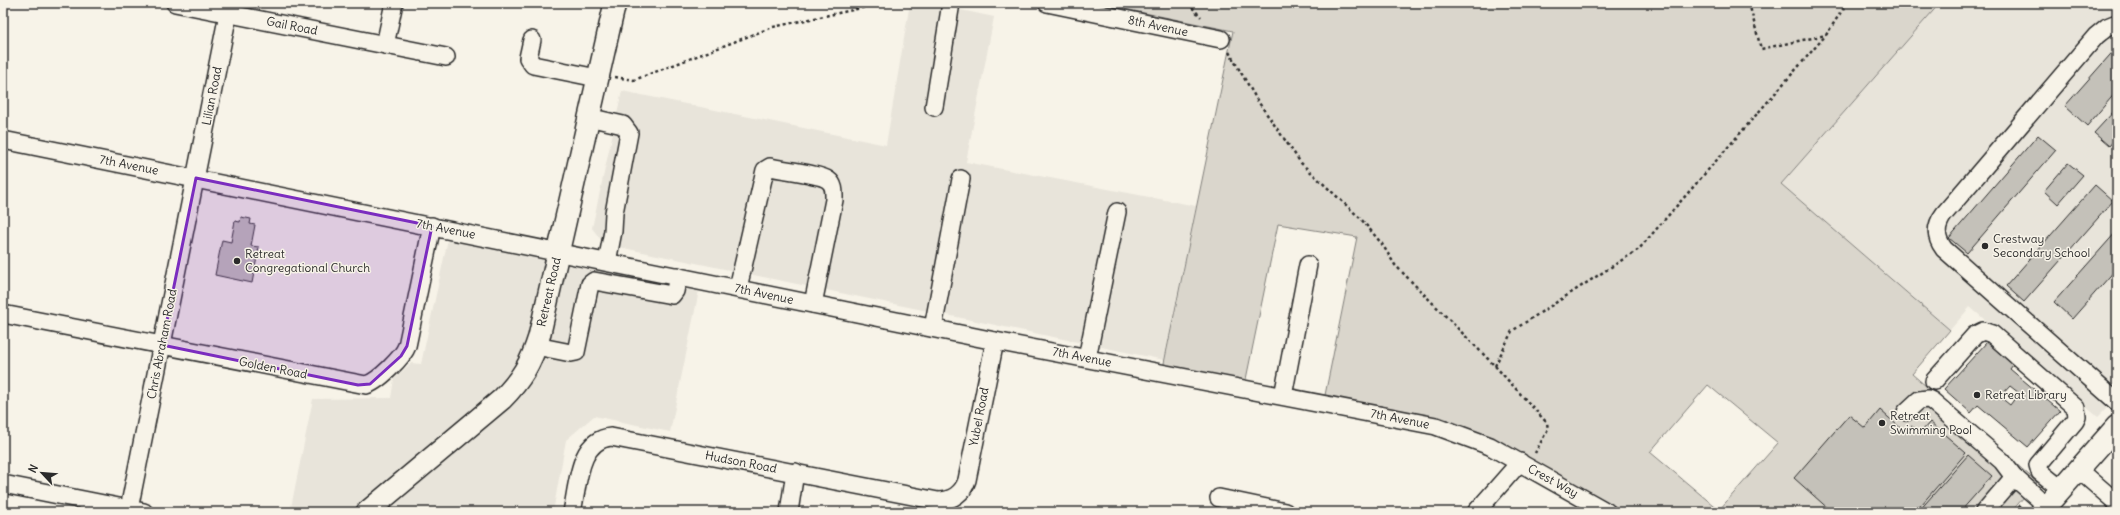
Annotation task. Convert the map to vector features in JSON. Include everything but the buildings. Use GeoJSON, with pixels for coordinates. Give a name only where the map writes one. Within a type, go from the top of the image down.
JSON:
{"type":"FeatureCollection","features":[{"type":"Feature","properties":{"kind":"main road","name":"Retreat Road"},"geometry":{"type":"LineString","coordinates":[[367,512],[506,395],[524,375],[536,346],[588,117],[605,77],[614,3]]}},
{"type":"Feature","properties":{"kind":"main road"},"geometry":{"type":"LineString","coordinates":[[2044,509],[2116,428]]}},
{"type":"Feature","properties":{"kind":"street","name":"Gail Road"},"geometry":{"type":"LineString","coordinates":[[175,3],[446,57]]}},
{"type":"Feature","properties":{"kind":"street"},"geometry":{"type":"LineString","coordinates":[[386,45],[394,3]]}},
{"type":"Feature","properties":{"kind":"street"},"geometry":{"type":"LineString","coordinates":[[934,107],[951,3]]}},
{"type":"Feature","properties":{"kind":"street","name":"8th Avenue"},"geometry":{"type":"LineString","coordinates":[[1047,3],[1221,40]]}},
{"type":"Feature","properties":{"kind":"street","name":"Lilian Road"},"geometry":{"type":"LineString","coordinates":[[196,178],[228,14]]}},
{"type":"Feature","properties":{"kind":"street"},"geometry":{"type":"LineString","coordinates":[[2117,23],[2107,27],[2096,36],[1944,214],[1937,229],[1938,238],[1944,249],[2117,402]]}},
{"type":"Feature","properties":{"kind":"street"},"geometry":{"type":"LineString","coordinates":[[532,40],[528,58],[533,65],[605,77]]}},
{"type":"Feature","properties":{"kind":"street"},"geometry":{"type":"LineString","coordinates":[[588,117],[623,125],[629,133],[614,213],[613,231],[607,262]]}},
{"type":"Feature","properties":{"kind":"street","name":"7th Avenue"},"geometry":{"type":"LineString","coordinates":[[3,140],[995,341],[1436,426],[1480,441],[1520,462]]}},
{"type":"Feature","properties":{"kind":"street"},"geometry":{"type":"LineString","coordinates":[[738,288],[765,170],[770,167],[822,178],[832,185],[834,191],[834,200],[814,304]]}},
{"type":"Feature","properties":{"kind":"street","name":"Chris Abraham Road"},"geometry":{"type":"LineString","coordinates":[[136,510],[162,345],[196,178]]}},
{"type":"Feature","properties":{"kind":"street"},"geometry":{"type":"LineString","coordinates":[[933,328],[961,180]]}},
{"type":"Feature","properties":{"kind":"street"},"geometry":{"type":"LineString","coordinates":[[1087,358],[1117,212]]}},
{"type":"Feature","properties":{"kind":"street","name":"Golden Road"},"geometry":{"type":"LineString","coordinates":[[3,314],[358,385],[370,384],[401,356],[407,346],[432,226]]}},
{"type":"Feature","properties":{"kind":"street"},"geometry":{"type":"LineString","coordinates":[[1283,396],[1308,265]]}},
{"type":"Feature","properties":{"kind":"street"},"geometry":{"type":"LineString","coordinates":[[536,346],[571,353],[576,352],[590,284],[594,281],[672,295],[675,292],[678,276]]}},
{"type":"Feature","properties":{"kind":"street"},"geometry":{"type":"LineString","coordinates":[[1934,381],[1975,335],[1983,331],[1992,334],[2076,408],[2077,417],[2075,421],[2038,465],[2040,472],[2061,489]]}},
{"type":"Feature","properties":{"kind":"street","name":"Yubel Road"},"geometry":{"type":"LineString","coordinates":[[960,492],[967,480],[995,341]]}},
{"type":"Feature","properties":{"kind":"street"},"geometry":{"type":"LineString","coordinates":[[1906,412],[1923,398],[1932,401],[2002,461],[2014,477],[2044,509]]}},
{"type":"Feature","properties":{"kind":"street","name":"Hudson Road"},"geometry":{"type":"LineString","coordinates":[[572,512],[588,449],[600,439],[606,437],[618,437],[938,501],[952,498],[960,492]]}},
{"type":"Feature","properties":{"kind":"street"},"geometry":{"type":"LineString","coordinates":[[1476,512],[1520,462]]}},
{"type":"Feature","properties":{"kind":"street","name":"Crest Way"},"geometry":{"type":"LineString","coordinates":[[1520,462],[1607,512]]}},
{"type":"Feature","properties":{"kind":"street"},"geometry":{"type":"LineString","coordinates":[[2078,469],[2117,503]]}},
{"type":"Feature","properties":{"kind":"street"},"geometry":{"type":"LineString","coordinates":[[789,512],[795,472]]}},
{"type":"Feature","properties":{"kind":"street"},"geometry":{"type":"LineString","coordinates":[[1984,512],[2014,477]]}},
{"type":"Feature","properties":{"kind":"street"},"geometry":{"type":"LineString","coordinates":[[3,484],[136,510]]}},
{"type":"Feature","properties":{"kind":"street"},"geometry":{"type":"LineString","coordinates":[[1219,498],[1244,508],[1285,512]]}},
{"type":"Feature","properties":{"kind":"path"},"geometry":{"type":"LineString","coordinates":[[605,77],[634,80],[773,27],[885,3]]}},
{"type":"Feature","properties":{"kind":"path"},"geometry":{"type":"LineString","coordinates":[[1188,3],[1202,19]]}},
{"type":"Feature","properties":{"kind":"path"},"geometry":{"type":"LineString","coordinates":[[1749,3],[1761,49],[1826,35]]}},
{"type":"Feature","properties":{"kind":"path"},"geometry":{"type":"LineString","coordinates":[[1495,366],[1512,331],[1639,249],[1826,35],[1847,3]]}},
{"type":"Feature","properties":{"kind":"path"},"geometry":{"type":"LineString","coordinates":[[1221,40],[1257,100],[1301,163],[1361,219],[1382,244],[1396,265],[1495,366],[1548,426],[1547,432],[1533,456],[1520,462]]}},
{"type":"Feature","properties":{"kind":"highlighted area"},"geometry":{"type":"Polygon","coordinates":[[[196,178],[432,226],[407,346],[401,356],[370,384],[358,385],[162,345],[196,178]]]}},
{"type":"Feature","properties":{"kind":"shaded area"},"geometry":{"type":"Polygon","coordinates":[[[910,3],[928,3],[994,17],[966,162],[1196,206],[1164,360],[604,244],[592,228],[622,91],[886,145],[910,3]]]}},
{"type":"Feature","properties":{"kind":"shaded area"},"geometry":{"type":"Polygon","coordinates":[[[1095,3],[1940,3],[1781,184],[1950,330],[1912,374],[2037,482],[2011,512],[1618,512],[1584,491],[1491,444],[1324,400],[1357,237],[1278,224],[1245,384],[1163,368],[1233,31],[1095,3]],[[1708,385],[1650,452],[1719,510],[1778,443],[1708,385]]]}},
{"type":"Feature","properties":{"kind":"shaded area","name":"Crestway Secondary School"},"geometry":{"type":"Polygon","coordinates":[[[1940,3],[2117,3],[2117,398],[2098,417],[1970,307],[1950,330],[1781,184],[1940,3]]]}},
{"type":"Feature","properties":{"kind":"shaded area"},"geometry":{"type":"Polygon","coordinates":[[[450,230],[701,281],[670,432],[594,416],[566,440],[553,512],[290,512],[313,399],[391,398],[394,379],[411,363],[421,364],[450,230]]]}},
{"type":"Feature","properties":{"kind":"place","name":"Crestway Secondary School"},"geometry":{"type":"Point","coordinates":[1985,246]}},
{"type":"Feature","properties":{"kind":"place","name":"Retreat Congregational Church"},"geometry":{"type":"Point","coordinates":[237,261]}},
{"type":"Feature","properties":{"kind":"place","name":"Retreat Library"},"geometry":{"type":"Point","coordinates":[1977,395]}},
{"type":"Feature","properties":{"kind":"place","name":"Retreat Swimming Pool"},"geometry":{"type":"Point","coordinates":[1882,423]}}]}
